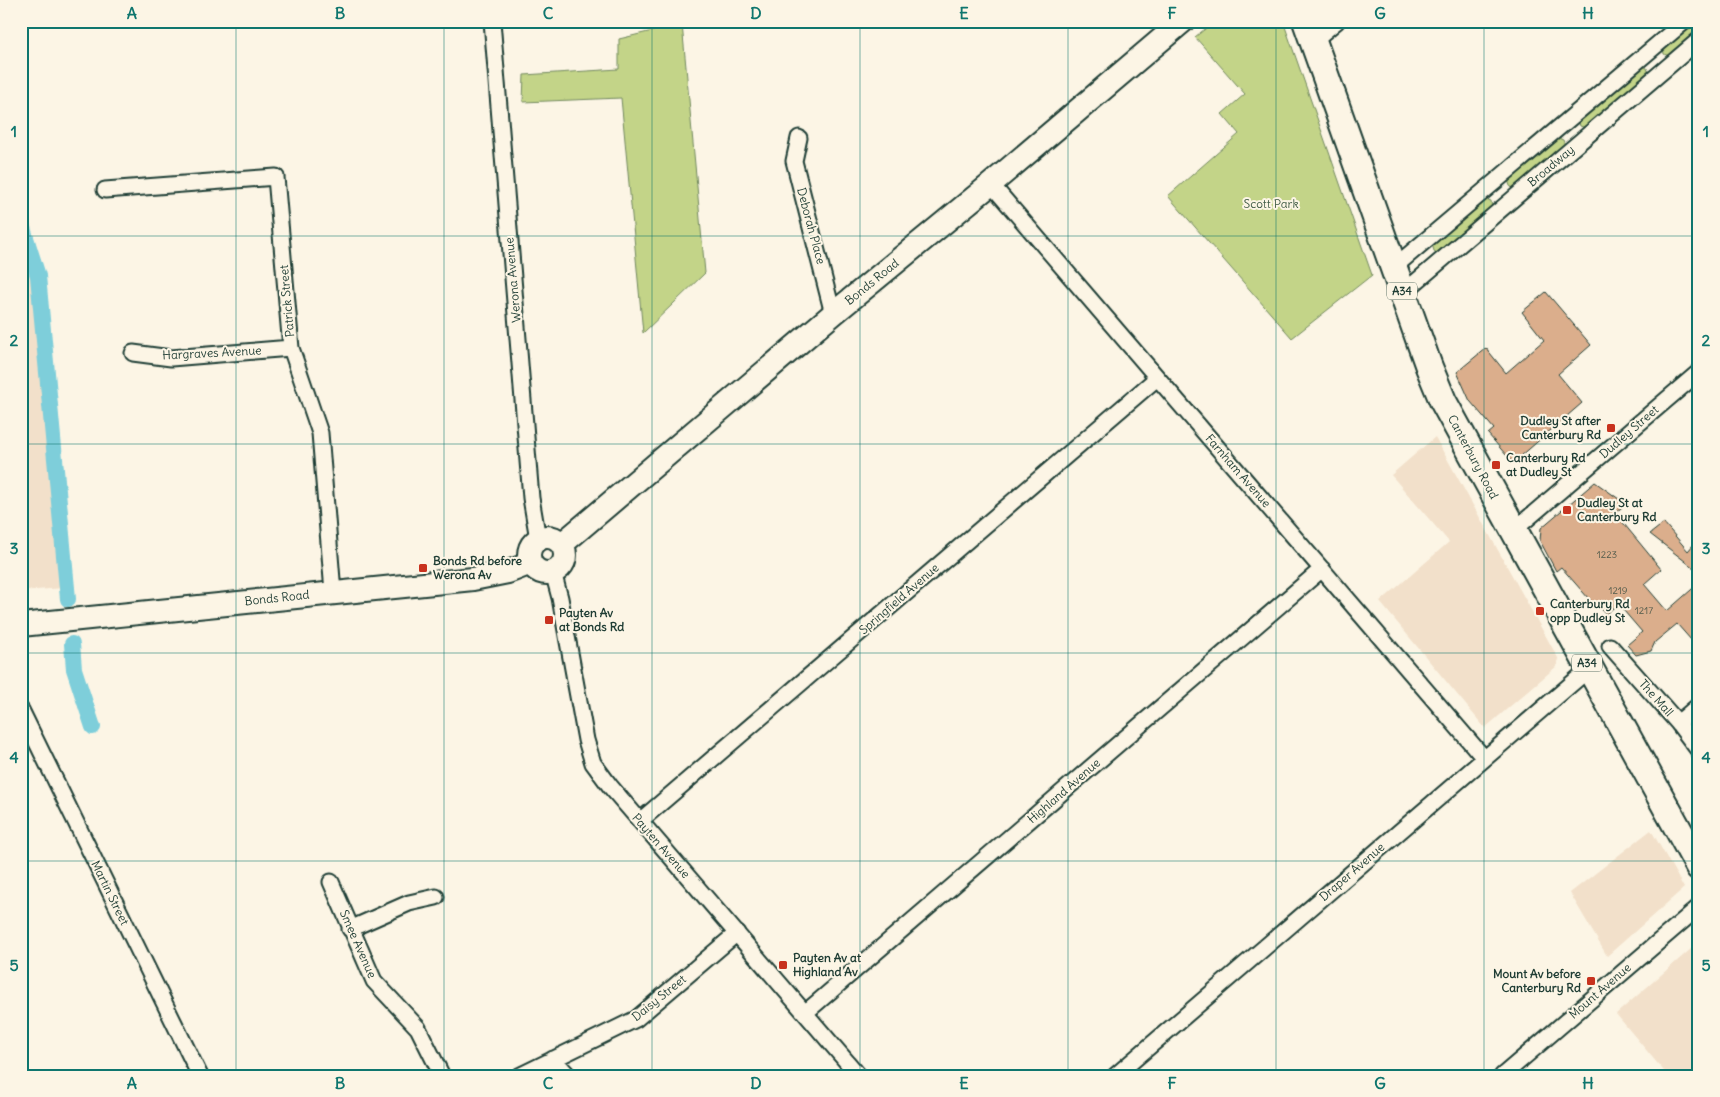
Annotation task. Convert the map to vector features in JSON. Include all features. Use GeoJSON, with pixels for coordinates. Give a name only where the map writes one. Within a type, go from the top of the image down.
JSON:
{"type":"FeatureCollection","features":[{"type":"Feature","properties":{"kind":"highway","name":"Canterbury Road"},"geometry":{"type":"LineString","coordinates":[[1309,31],[1402,293],[1443,401],[1699,867]]}},
{"type":"Feature","properties":{"kind":"main road","name":"Bonds Road"},"geometry":{"type":"LineString","coordinates":[[562,544],[1183,21]]}},
{"type":"Feature","properties":{"kind":"main road"},"geometry":{"type":"LineString","coordinates":[[553,538],[562,544],[565,554],[564,560],[562,565],[553,572],[538,571],[531,563],[531,547],[538,539],[553,538]]}},
{"type":"Feature","properties":{"kind":"main road","name":"Bonds Road"},"geometry":{"type":"LineString","coordinates":[[21,625],[473,579],[508,572],[531,563]]}},
{"type":"Feature","properties":{"kind":"street","name":"Werona Avenue"},"geometry":{"type":"LineString","coordinates":[[492,21],[532,498],[538,539]]}},
{"type":"Feature","properties":{"kind":"street"},"geometry":{"type":"LineString","coordinates":[[1309,31],[1337,21]]}},
{"type":"Feature","properties":{"kind":"street","name":"Broadway"},"geometry":{"type":"LineString","coordinates":[[1394,268],[1685,21]]}},
{"type":"Feature","properties":{"kind":"street","name":"Broadway"},"geometry":{"type":"LineString","coordinates":[[1402,293],[1699,40]]}},
{"type":"Feature","properties":{"kind":"street","name":"Deborah Place"},"geometry":{"type":"LineString","coordinates":[[798,138],[794,161],[834,314]]}},
{"type":"Feature","properties":{"kind":"street","name":"Patrick Street"},"geometry":{"type":"LineString","coordinates":[[105,190],[276,177],[291,348],[320,433],[333,592]]}},
{"type":"Feature","properties":{"kind":"street","name":"Farnham Avenue"},"geometry":{"type":"LineString","coordinates":[[991,184],[1484,758]]}},
{"type":"Feature","properties":{"kind":"street","name":"Hargraves Avenue"},"geometry":{"type":"LineString","coordinates":[[133,353],[171,358],[291,348]]}},
{"type":"Feature","properties":{"kind":"street","name":"Dudley Street"},"geometry":{"type":"LineString","coordinates":[[1513,531],[1699,372]]}},
{"type":"Feature","properties":{"kind":"street","name":"Springfield Avenue"},"geometry":{"type":"LineString","coordinates":[[640,821],[1157,378]]}},
{"type":"Feature","properties":{"kind":"street","name":"Highland Avenue"},"geometry":{"type":"LineString","coordinates":[[805,1013],[1322,569]]}},
{"type":"Feature","properties":{"kind":"street","name":"Payten Avenue"},"geometry":{"type":"LineString","coordinates":[[553,572],[560,598],[588,750],[599,773],[859,1076]]}},
{"type":"Feature","properties":{"kind":"street","name":"The Mall"},"geometry":{"type":"LineString","coordinates":[[1610,646],[1678,723],[1699,751]]}},
{"type":"Feature","properties":{"kind":"street","name":"Draper Avenue"},"geometry":{"type":"LineString","coordinates":[[1115,1076],[1590,668]]}},
{"type":"Feature","properties":{"kind":"street"},"geometry":{"type":"LineString","coordinates":[[1678,723],[1699,705]]}},
{"type":"Feature","properties":{"kind":"street","name":"Martin Street"},"geometry":{"type":"LineString","coordinates":[[21,710],[200,1076]]}},
{"type":"Feature","properties":{"kind":"street","name":"Smee Avenue"},"geometry":{"type":"LineString","coordinates":[[331,882],[374,981],[418,1028],[442,1076]]}},
{"type":"Feature","properties":{"kind":"street"},"geometry":{"type":"LineString","coordinates":[[350,929],[409,903],[436,898]]}},
{"type":"Feature","properties":{"kind":"street","name":"Mount Avenue"},"geometry":{"type":"LineString","coordinates":[[1502,1076],[1699,907]]}},
{"type":"Feature","properties":{"kind":"street","name":"Daisy Street"},"geometry":{"type":"LineString","coordinates":[[519,1076],[636,1019],[737,933]]}},
{"type":"Feature","properties":{"kind":"street"},"geometry":{"type":"LineString","coordinates":[[553,1059],[569,1076]]}},
{"type":"Feature","properties":{"kind":"shaded area"},"geometry":{"type":"Polygon","coordinates":[[[21,116],[65,588],[21,591],[21,116]]]}},
{"type":"Feature","properties":{"kind":"shaded area"},"geometry":{"type":"Polygon","coordinates":[[[1435,437],[1558,658],[1557,666],[1485,728],[1380,602],[1449,542],[1391,475],[1435,437]]]}},
{"type":"Feature","properties":{"kind":"shaded area"},"geometry":{"type":"Polygon","coordinates":[[[1651,830],[1684,888],[1607,956],[1570,893],[1651,830]]]}},
{"type":"Feature","properties":{"kind":"shaded area"},"geometry":{"type":"Polygon","coordinates":[[[1699,942],[1699,1076],[1668,1076],[1616,1014],[1699,942]]]}},
{"type":"Feature","properties":{"kind":"green space","name":"Scott Park"},"geometry":{"type":"Polygon","coordinates":[[[1215,21],[1283,21],[1372,275],[1292,338],[1168,196],[1239,134],[1222,114],[1245,94],[1195,37],[1215,21]]]}},
{"type":"Feature","properties":{"kind":"green space"},"geometry":{"type":"Polygon","coordinates":[[[1692,21],[1699,21],[1699,33],[1669,56],[1664,54],[1663,47],[1692,21]]]}},
{"type":"Feature","properties":{"kind":"green space"},"geometry":{"type":"Polygon","coordinates":[[[682,24],[705,273],[643,333],[621,98],[523,102],[524,75],[619,69],[619,39],[682,24]]]}},
{"type":"Feature","properties":{"kind":"green space"},"geometry":{"type":"Polygon","coordinates":[[[1642,66],[1647,68],[1649,73],[1586,128],[1580,126],[1578,120],[1642,66]]]}},
{"type":"Feature","properties":{"kind":"green space"},"geometry":{"type":"Polygon","coordinates":[[[1558,138],[1563,140],[1565,145],[1514,189],[1510,186],[1508,180],[1558,138]]]}},
{"type":"Feature","properties":{"kind":"green space"},"geometry":{"type":"Polygon","coordinates":[[[1486,199],[1491,201],[1492,209],[1441,252],[1437,253],[1434,251],[1432,244],[1486,199]]]}},
{"type":"Feature","properties":{"kind":"building"},"geometry":{"type":"Polygon","coordinates":[[[1546,292],[1591,345],[1558,374],[1582,403],[1513,463],[1488,434],[1494,429],[1470,401],[1457,372],[1486,348],[1506,373],[1544,340],[1522,312],[1546,292]]]}},
{"type":"Feature","properties":{"kind":"building"},"geometry":{"type":"Polygon","coordinates":[[[1595,482],[1626,504],[1615,513],[1661,569],[1644,584],[1667,611],[1699,583],[1699,649],[1677,624],[1655,642],[1651,651],[1636,655],[1627,645],[1642,632],[1618,604],[1606,614],[1598,605],[1596,607],[1561,567],[1556,571],[1540,541],[1541,528],[1595,482]]]}},
{"type":"Feature","properties":{"kind":"building"},"geometry":{"type":"Polygon","coordinates":[[[1664,523],[1688,551],[1699,538],[1699,572],[1650,534],[1664,523]]]}},
{"type":"Feature","properties":{"kind":"waterway"},"geometry":{"type":"LineString","coordinates":[[21,222],[38,276],[68,599]]}},
{"type":"Feature","properties":{"kind":"waterway"},"geometry":{"type":"LineString","coordinates":[[72,644],[74,669],[93,727]]}},
{"type":"Feature","properties":{"kind":"place","name":"Dudley St after Canterbury Rd"},"geometry":{"type":"Point","coordinates":[1611,428]}},
{"type":"Feature","properties":{"kind":"place","name":"Canterbury Rd at Dudley St"},"geometry":{"type":"Point","coordinates":[1496,465]}},
{"type":"Feature","properties":{"kind":"place","name":"Dudley St at Canterbury Rd"},"geometry":{"type":"Point","coordinates":[1567,510]}},
{"type":"Feature","properties":{"kind":"place","name":"Bonds Rd before Werona Av"},"geometry":{"type":"Point","coordinates":[423,568]}},
{"type":"Feature","properties":{"kind":"place","name":"Canterbury Rd opp Dudley St"},"geometry":{"type":"Point","coordinates":[1540,611]}},
{"type":"Feature","properties":{"kind":"place","name":"Payten Av at Bonds Rd"},"geometry":{"type":"Point","coordinates":[549,620]}},
{"type":"Feature","properties":{"kind":"place","name":"Payten Av at Highland Av"},"geometry":{"type":"Point","coordinates":[783,965]}},
{"type":"Feature","properties":{"kind":"place","name":"Mount Av before Canterbury Rd"},"geometry":{"type":"Point","coordinates":[1591,981]}}]}
